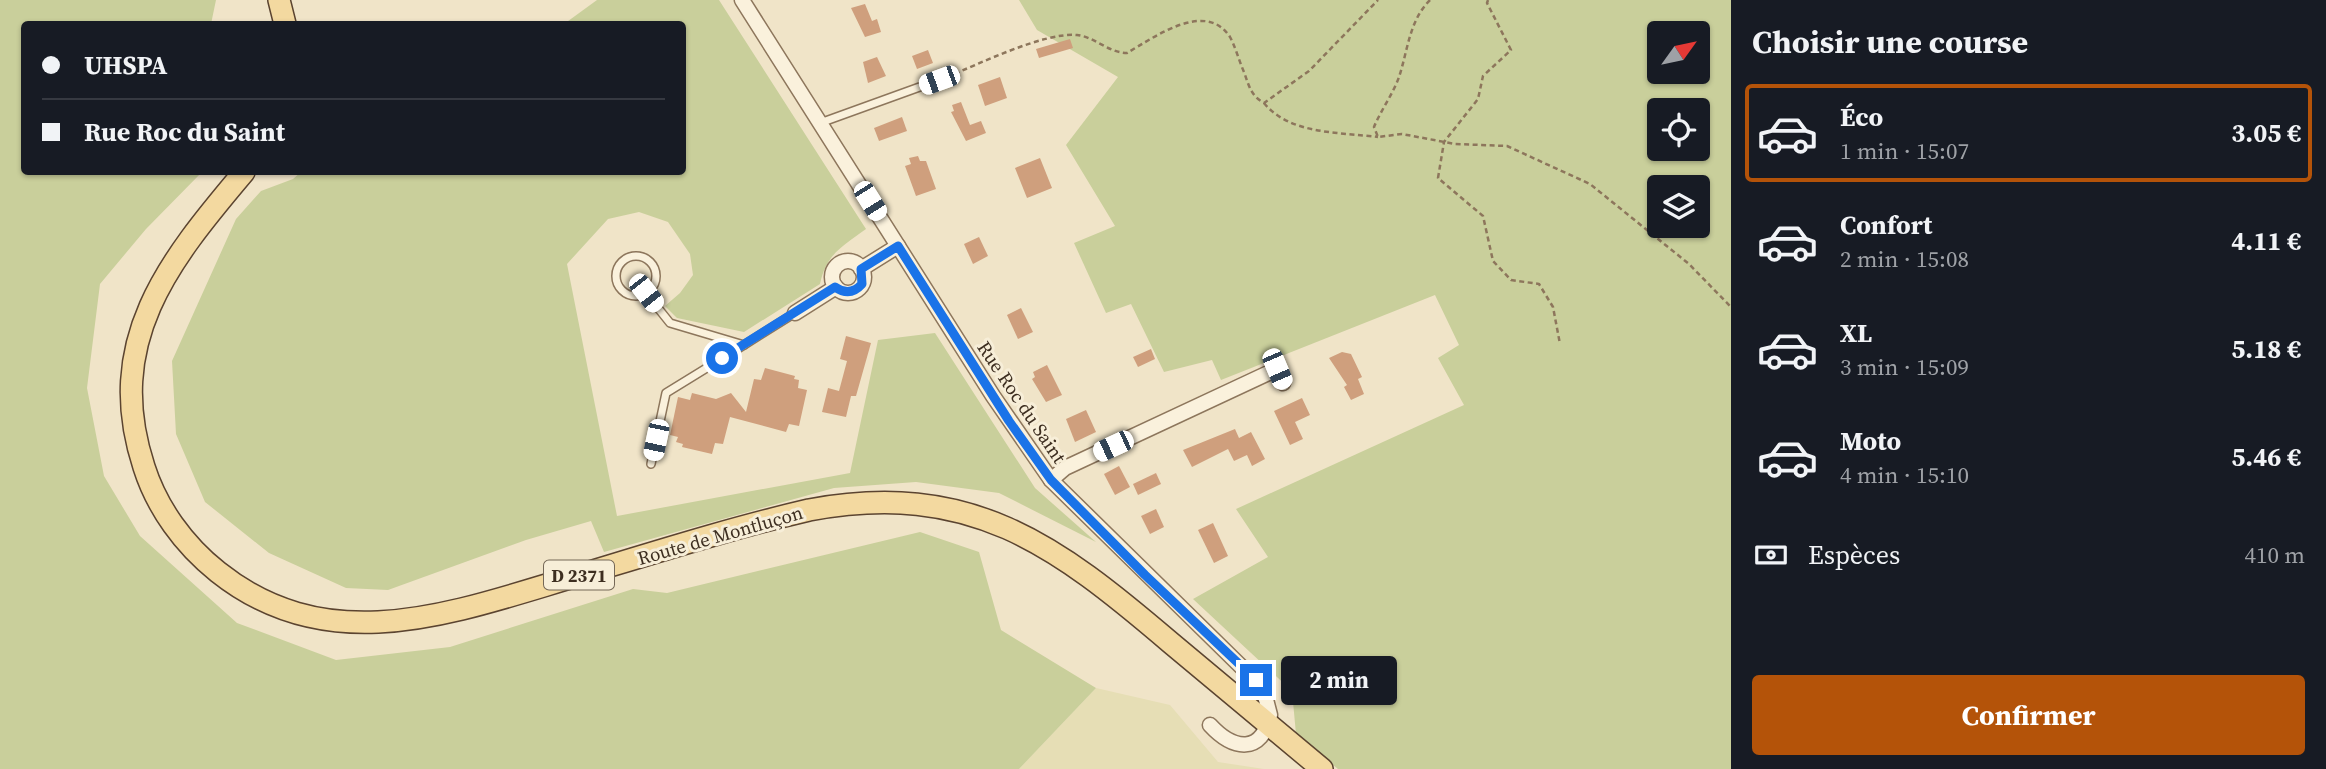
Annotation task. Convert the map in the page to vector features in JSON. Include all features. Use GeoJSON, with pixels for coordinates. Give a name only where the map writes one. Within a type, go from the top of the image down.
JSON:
{"type":"FeatureCollection","features":[{"type":"Feature","properties":{"kind":"main road"},"geometry":{"type":"LineString","coordinates":[[279,0],[284,21]]}},
{"type":"Feature","properties":{"kind":"main road"},"geometry":{"type":"LineString","coordinates":[[288,0],[294,21]]}},
{"type":"Feature","properties":{"kind":"main road","name":"Route de Montluçon"},"geometry":{"type":"LineString","coordinates":[[229,175],[170,246],[142,297],[126,346],[123,405],[132,459],[145,494],[161,522],[194,563],[224,588],[254,607],[299,624],[329,630],[362,633],[416,628],[465,618],[804,520],[874,512],[921,514],[988,531],[1035,556],[1096,598],[1264,730],[1322,769]]}},
{"type":"Feature","properties":{"kind":"main road","name":"Route de Montluçon"},"geometry":{"type":"LineString","coordinates":[[241,175],[197,226],[159,282],[140,330],[132,380],[135,434],[145,469],[158,499],[199,556],[247,593],[284,610],[322,620],[395,622],[474,606],[809,510],[868,503],[931,505],[1006,526],[1060,556],[1133,610],[1264,730],[1301,769]]}},
{"type":"Feature","properties":{"kind":"street","name":"Rue Roc du Saint"},"geometry":{"type":"LineString","coordinates":[[742,0],[1004,412],[1051,480],[1161,591],[1259,684],[1269,704],[1264,730]]}},
{"type":"Feature","properties":{"kind":"street"},"geometry":{"type":"LineString","coordinates":[[861,269],[898,246]]}},
{"type":"Feature","properties":{"kind":"street"},"geometry":{"type":"LineString","coordinates":[[835,287],[833,272],[839,264],[848,261],[861,269]]}},
{"type":"Feature","properties":{"kind":"street"},"geometry":{"type":"LineString","coordinates":[[835,287],[844,292],[854,291],[862,284],[861,269]]}},
{"type":"Feature","properties":{"kind":"street"},"geometry":{"type":"LineString","coordinates":[[795,313],[835,287]]}},
{"type":"Feature","properties":{"kind":"street"},"geometry":{"type":"LineString","coordinates":[[1051,480],[1065,468],[1277,369],[1283,383]]}},
{"type":"Feature","properties":{"kind":"street"},"geometry":{"type":"LineString","coordinates":[[1210,725],[1225,740],[1236,745],[1249,744],[1264,730]]}},
{"type":"Feature","properties":{"kind":"lane"},"geometry":{"type":"LineString","coordinates":[[820,123],[939,80]]}},
{"type":"Feature","properties":{"kind":"lane"},"geometry":{"type":"LineString","coordinates":[[629,257],[642,257],[653,264],[655,283],[646,293],[627,293],[618,284],[617,271],[629,257]]}},
{"type":"Feature","properties":{"kind":"lane"},"geometry":{"type":"LineString","coordinates":[[646,293],[670,323],[744,345]]}},
{"type":"Feature","properties":{"kind":"lane"},"geometry":{"type":"LineString","coordinates":[[651,464],[666,393],[795,313]]}},
{"type":"Feature","properties":{"kind":"path"},"geometry":{"type":"LineString","coordinates":[[1264,103],[1309,71],[1378,0]]}},
{"type":"Feature","properties":{"kind":"path"},"geometry":{"type":"LineString","coordinates":[[1378,137],[1374,127],[1398,79],[1408,40],[1422,8],[1430,0]]}},
{"type":"Feature","properties":{"kind":"path"},"geometry":{"type":"LineString","coordinates":[[1488,0],[1487,3],[1511,50],[1483,76],[1478,99],[1444,142],[1438,178],[1483,216],[1493,261],[1511,280],[1539,284],[1553,307],[1560,344]]}},
{"type":"Feature","properties":{"kind":"path"},"geometry":{"type":"LineString","coordinates":[[939,80],[1033,43],[1072,34],[1088,36],[1118,53],[1127,53],[1184,20],[1204,16],[1212,18],[1229,35],[1254,97],[1264,103],[1272,113],[1294,126],[1378,137],[1402,134],[1444,142],[1507,146],[1590,184],[1689,264],[1731,307]]}},
{"type":"Feature","properties":{"kind":"shaded area"},"geometry":{"type":"Polygon","coordinates":[[[1096,688],[1170,705],[1218,762],[1264,769],[1019,769],[1096,688]]]}},
{"type":"Feature","properties":{"kind":"green space"},"geometry":{"type":"Polygon","coordinates":[[[0,0],[216,0],[212,21],[21,21],[21,175],[199,175],[146,229],[100,284],[87,388],[104,476],[140,536],[237,623],[336,660],[450,647],[633,589],[667,593],[920,532],[979,552],[1001,630],[1096,688],[1019,769],[0,769],[0,0]]]}},
{"type":"Feature","properties":{"kind":"green space"},"geometry":{"type":"Polygon","coordinates":[[[597,0],[719,0],[866,229],[831,258],[820,284],[744,332],[677,318],[665,306],[680,293],[693,275],[690,254],[668,222],[639,212],[608,219],[567,264],[617,516],[850,473],[878,340],[935,333],[1035,488],[1096,542],[999,493],[916,482],[834,488],[604,552],[591,521],[526,540],[388,590],[346,588],[269,553],[205,502],[176,434],[172,361],[236,219],[261,191],[298,175],[686,175],[686,21],[568,21],[597,0]]]}},
{"type":"Feature","properties":{"kind":"green space"},"geometry":{"type":"Polygon","coordinates":[[[1019,0],[1731,0],[1731,769],[1338,769],[1296,734],[1292,691],[1193,599],[1268,557],[1236,509],[1464,405],[1438,358],[1459,345],[1435,295],[1221,380],[1212,360],[1164,372],[1131,304],[1106,313],[1074,243],[1115,226],[1066,145],[1118,77],[1037,30],[1019,0]]]}},
{"type":"Feature","properties":{"kind":"building"},"geometry":{"type":"Polygon","coordinates":[[[865,4],[872,21],[877,19],[881,32],[865,37],[851,8],[865,4]]]}},
{"type":"Feature","properties":{"kind":"building"},"geometry":{"type":"Polygon","coordinates":[[[1070,39],[1073,48],[1039,58],[1036,49],[1070,39]]]}},
{"type":"Feature","properties":{"kind":"building"},"geometry":{"type":"Polygon","coordinates":[[[928,50],[933,63],[917,69],[912,56],[928,50]]]}},
{"type":"Feature","properties":{"kind":"building"},"geometry":{"type":"Polygon","coordinates":[[[877,57],[886,76],[868,83],[863,62],[877,57]]]}},
{"type":"Feature","properties":{"kind":"building"},"geometry":{"type":"Polygon","coordinates":[[[1000,77],[1007,98],[985,106],[978,85],[1000,77]]]}},
{"type":"Feature","properties":{"kind":"building"},"geometry":{"type":"Polygon","coordinates":[[[961,102],[970,125],[981,121],[986,133],[966,141],[951,112],[954,111],[952,105],[961,102]]]}},
{"type":"Feature","properties":{"kind":"building"},"geometry":{"type":"Polygon","coordinates":[[[902,117],[907,131],[879,141],[874,128],[902,117]]]}},
{"type":"Feature","properties":{"kind":"building"},"geometry":{"type":"Polygon","coordinates":[[[918,156],[920,161],[926,161],[936,189],[916,196],[905,166],[911,164],[909,158],[918,156]]]}},
{"type":"Feature","properties":{"kind":"building"},"geometry":{"type":"Polygon","coordinates":[[[1040,158],[1052,188],[1027,198],[1015,168],[1040,158]]]}},
{"type":"Feature","properties":{"kind":"building"},"geometry":{"type":"Polygon","coordinates":[[[979,237],[988,256],[973,264],[964,244],[979,237]]]}},
{"type":"Feature","properties":{"kind":"building"},"geometry":{"type":"Polygon","coordinates":[[[1021,308],[1033,332],[1018,339],[1007,315],[1021,308]]]}},
{"type":"Feature","properties":{"kind":"building"},"geometry":{"type":"Polygon","coordinates":[[[846,336],[871,343],[856,396],[851,396],[846,417],[822,412],[828,388],[839,391],[847,361],[840,359],[846,336]]]}},
{"type":"Feature","properties":{"kind":"building"},"geometry":{"type":"Polygon","coordinates":[[[1151,349],[1155,359],[1138,367],[1133,357],[1151,349]]]}},
{"type":"Feature","properties":{"kind":"building"},"geometry":{"type":"Polygon","coordinates":[[[1342,352],[1351,354],[1362,377],[1358,379],[1364,394],[1351,400],[1344,387],[1347,385],[1329,358],[1342,352]]]}},
{"type":"Feature","properties":{"kind":"building"},"geometry":{"type":"Polygon","coordinates":[[[1047,365],[1062,395],[1046,402],[1032,379],[1035,377],[1033,372],[1047,365]]]}},
{"type":"Feature","properties":{"kind":"building"},"geometry":{"type":"Polygon","coordinates":[[[765,368],[795,376],[794,379],[799,380],[798,388],[807,390],[799,426],[789,424],[786,432],[730,417],[723,444],[715,443],[712,454],[682,447],[683,444],[676,442],[678,437],[670,435],[678,397],[690,400],[692,393],[716,399],[731,393],[746,412],[754,379],[761,380],[765,368]]]}},
{"type":"Feature","properties":{"kind":"building"},"geometry":{"type":"Polygon","coordinates":[[[1302,398],[1310,415],[1295,422],[1303,439],[1290,445],[1274,411],[1302,398]]]}},
{"type":"Feature","properties":{"kind":"building"},"geometry":{"type":"Polygon","coordinates":[[[1086,410],[1096,432],[1075,442],[1066,419],[1086,410]]]}},
{"type":"Feature","properties":{"kind":"building"},"geometry":{"type":"Polygon","coordinates":[[[1235,429],[1239,438],[1251,432],[1265,459],[1252,466],[1247,455],[1234,461],[1228,449],[1192,467],[1183,450],[1235,429]]]}},
{"type":"Feature","properties":{"kind":"building"},"geometry":{"type":"Polygon","coordinates":[[[1119,466],[1130,487],[1115,495],[1104,474],[1119,466]]]}},
{"type":"Feature","properties":{"kind":"building"},"geometry":{"type":"Polygon","coordinates":[[[1156,473],[1161,484],[1138,495],[1133,484],[1156,473]]]}},
{"type":"Feature","properties":{"kind":"building"},"geometry":{"type":"Polygon","coordinates":[[[1156,509],[1164,527],[1150,534],[1141,516],[1156,509]]]}},
{"type":"Feature","properties":{"kind":"building"},"geometry":{"type":"Polygon","coordinates":[[[1213,523],[1228,556],[1214,563],[1198,530],[1213,523]]]}},
{"type":"Feature","properties":{"kind":"route"},"geometry":{"type":"LineString","coordinates":[[722,358],[835,287],[844,292],[859,288],[863,279],[861,269],[898,246],[1009,421],[1051,480],[1145,575],[1256,680]]}}]}
